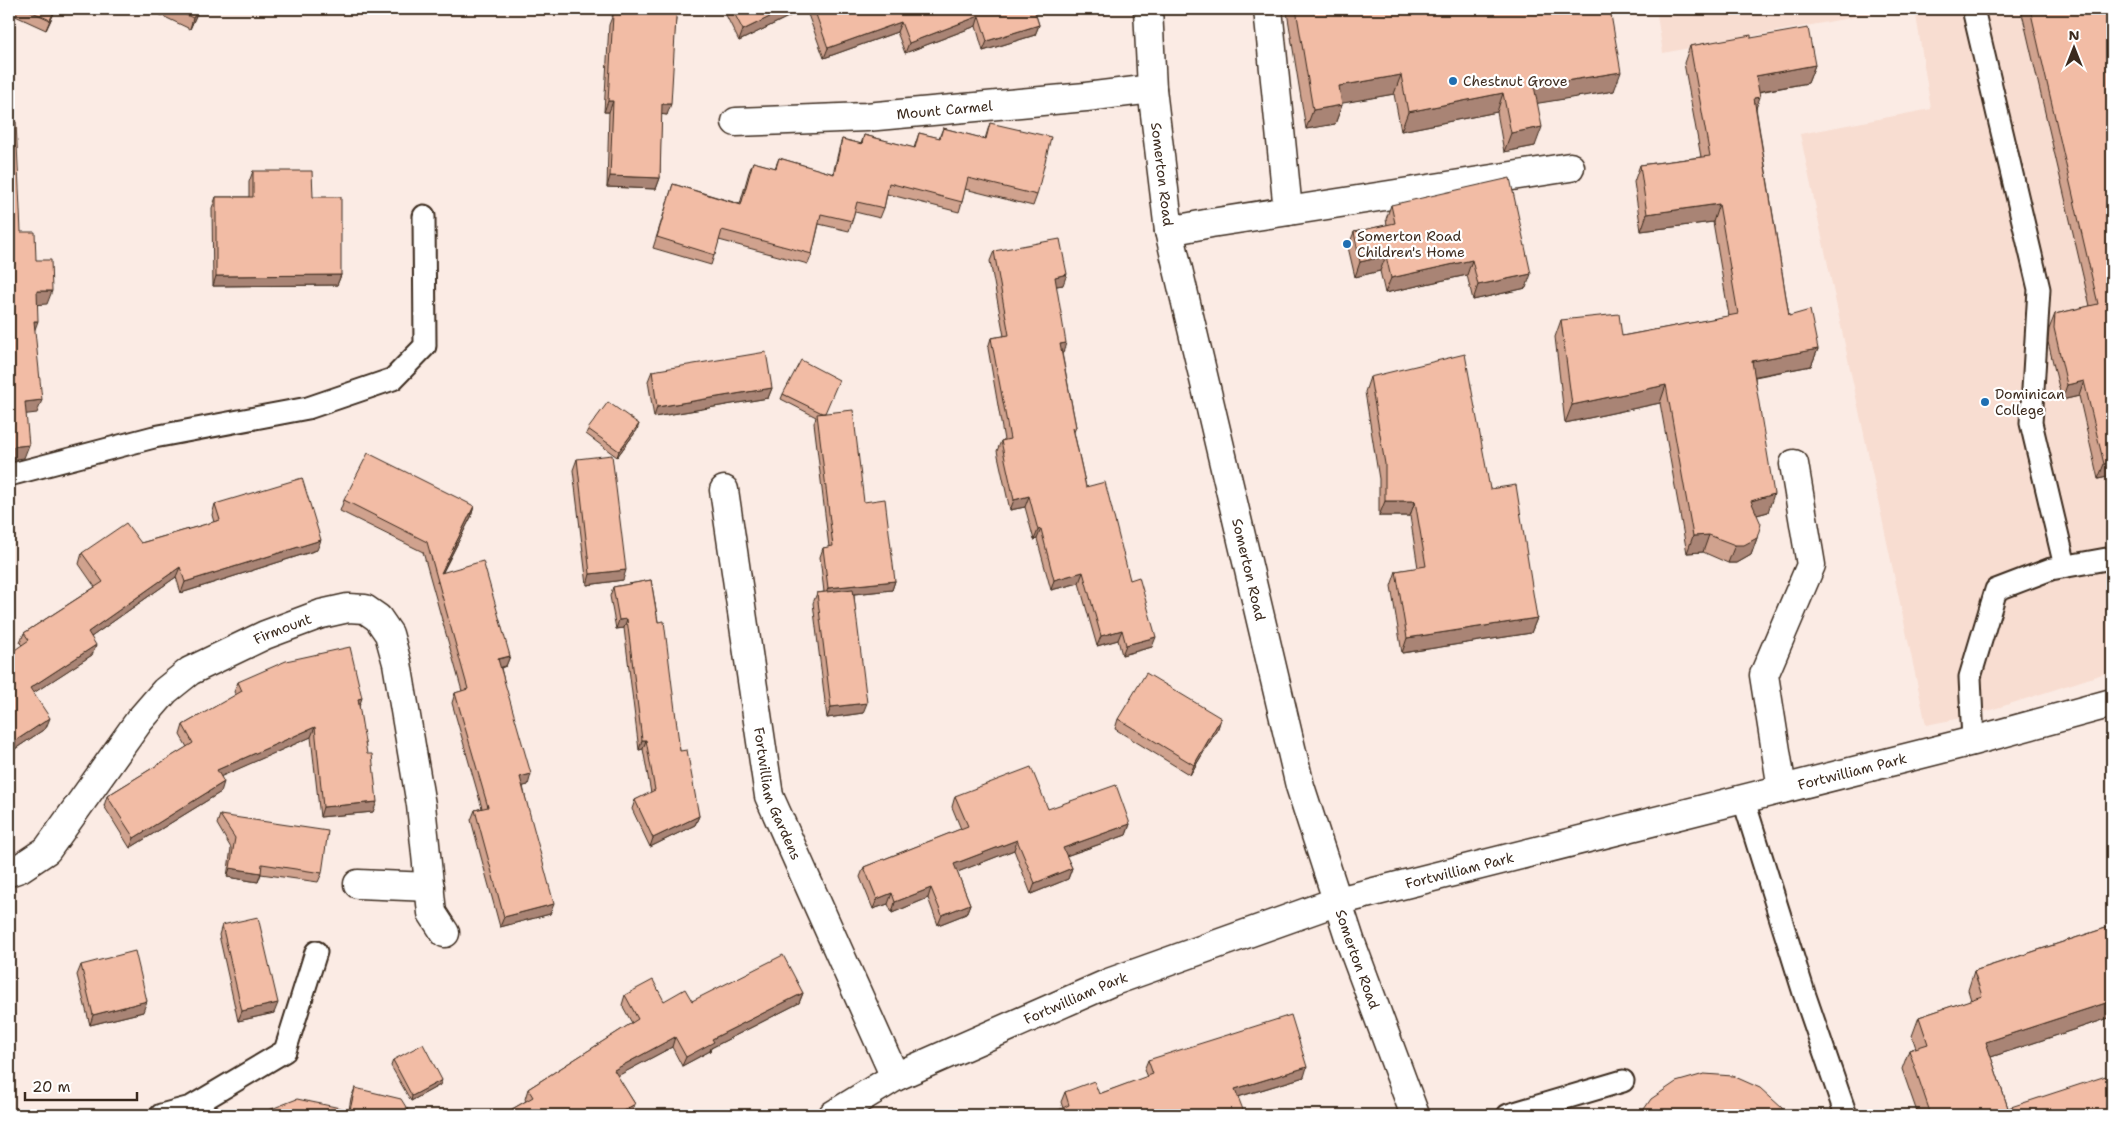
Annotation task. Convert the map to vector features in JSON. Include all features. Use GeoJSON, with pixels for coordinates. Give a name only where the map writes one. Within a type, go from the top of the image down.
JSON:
{"type":"FeatureCollection","features":[{"type":"Feature","properties":{"kind":"street","name":"Somerton Road"},"geometry":{"type":"LineString","coordinates":[[1148,9],[1152,89],[1169,231],[1300,786],[1338,901],[1415,1115]]}},
{"type":"Feature","properties":{"kind":"street"},"geometry":{"type":"LineString","coordinates":[[1268,9],[1288,211]]}},
{"type":"Feature","properties":{"kind":"street","name":"Mount Carmel"},"geometry":{"type":"LineString","coordinates":[[736,122],[866,116],[1086,97],[1152,89]]}},
{"type":"Feature","properties":{"kind":"street"},"geometry":{"type":"LineString","coordinates":[[1169,231],[1570,167]]}},
{"type":"Feature","properties":{"kind":"street"},"geometry":{"type":"LineString","coordinates":[[1782,789],[1764,676],[1811,565],[1794,464]]}},
{"type":"Feature","properties":{"kind":"street","name":"Fortwilliam Gardens"},"geometry":{"type":"LineString","coordinates":[[724,490],[769,796],[895,1077]]}},
{"type":"Feature","properties":{"kind":"street","name":"Firmount"},"geometry":{"type":"LineString","coordinates":[[9,872],[20,868],[47,850],[139,721],[165,690],[190,671],[265,635],[321,614],[348,608],[365,609],[378,618],[389,634],[397,663],[422,805],[432,913],[446,933]]}},
{"type":"Feature","properties":{"kind":"street","name":"Fortwilliam Park"},"geometry":{"type":"LineString","coordinates":[[833,1115],[895,1077],[1111,982],[1338,901],[1973,741],[2112,703]]}},
{"type":"Feature","properties":{"kind":"street"},"geometry":{"type":"LineString","coordinates":[[358,884],[430,887]]}},
{"type":"Feature","properties":{"kind":"lane"},"geometry":{"type":"LineString","coordinates":[[1973,9],[2039,289],[2031,423],[2065,566]]}},
{"type":"Feature","properties":{"kind":"lane"},"geometry":{"type":"LineString","coordinates":[[9,475],[154,437],[308,408],[393,379],[425,346],[424,216]]}},
{"type":"Feature","properties":{"kind":"lane"},"geometry":{"type":"LineString","coordinates":[[1973,741],[1970,677],[1996,590],[2051,569],[2112,558]]}},
{"type":"Feature","properties":{"kind":"lane"},"geometry":{"type":"LineString","coordinates":[[1743,798],[1804,993],[1846,1115]]}},
{"type":"Feature","properties":{"kind":"lane"},"geometry":{"type":"LineString","coordinates":[[161,1115],[191,1107],[285,1051],[316,952]]}},
{"type":"Feature","properties":{"kind":"lane"},"geometry":{"type":"LineString","coordinates":[[1508,1115],[1623,1081]]}},
{"type":"Feature","properties":{"kind":"shaded area"},"geometry":{"type":"Polygon","coordinates":[[[1656,9],[1897,9],[1663,53],[1656,9]]]}},
{"type":"Feature","properties":{"kind":"shaded area","name":"Dominican College"},"geometry":{"type":"Polygon","coordinates":[[[1915,9],[2112,9],[2112,671],[1972,716],[1926,725],[1800,134],[1931,109],[1915,9]]]}},
{"type":"Feature","properties":{"kind":"building"},"geometry":{"type":"Polygon","coordinates":[[[26,9],[55,9],[50,20],[26,9]]]}},
{"type":"Feature","properties":{"kind":"building"},"geometry":{"type":"Polygon","coordinates":[[[173,9],[198,9],[193,18],[173,9]]]}},
{"type":"Feature","properties":{"kind":"building"},"geometry":{"type":"Polygon","coordinates":[[[615,9],[679,9],[676,17],[671,104],[662,104],[660,178],[610,176],[613,101],[608,101],[613,15],[615,9]]]}},
{"type":"Feature","properties":{"kind":"building"},"geometry":{"type":"Polygon","coordinates":[[[732,9],[786,9],[743,30],[732,9]]]}},
{"type":"Feature","properties":{"kind":"building"},"geometry":{"type":"Polygon","coordinates":[[[814,9],[1034,9],[1039,25],[987,41],[979,16],[909,43],[901,22],[828,48],[814,9]]]}},
{"type":"Feature","properties":{"kind":"building","name":"Chestnut Grove"},"geometry":{"type":"Polygon","coordinates":[[[1296,9],[1610,9],[1621,72],[1534,86],[1542,127],[1511,133],[1503,93],[1408,112],[1401,75],[1339,86],[1342,105],[1313,110],[1296,9]]]}},
{"type":"Feature","properties":{"kind":"building"},"geometry":{"type":"Polygon","coordinates":[[[2030,9],[2112,9],[2112,462],[2104,464],[2084,381],[2067,385],[2054,328],[2055,314],[2098,304],[2030,9]]]}},
{"type":"Feature","properties":{"kind":"building"},"geometry":{"type":"Polygon","coordinates":[[[1808,28],[1815,65],[1756,76],[1760,97],[1754,98],[1789,316],[1810,310],[1818,349],[1752,361],[1774,494],[1751,501],[1761,524],[1757,538],[1744,545],[1735,545],[1709,535],[1693,536],[1666,385],[1572,405],[1561,320],[1619,314],[1622,336],[1738,314],[1719,204],[1647,214],[1640,165],[1710,156],[1690,46],[1751,35],[1751,38],[1808,28]]]}},
{"type":"Feature","properties":{"kind":"building"},"geometry":{"type":"Polygon","coordinates":[[[9,122],[16,122],[21,232],[35,232],[36,260],[51,260],[52,291],[37,291],[38,321],[34,321],[42,400],[25,402],[29,445],[9,447],[9,122]]]}},
{"type":"Feature","properties":{"kind":"building"},"geometry":{"type":"Polygon","coordinates":[[[990,123],[1051,137],[1037,195],[968,178],[962,202],[889,183],[884,208],[857,202],[852,221],[821,214],[812,254],[722,230],[715,255],[657,237],[673,184],[741,205],[753,162],[776,168],[779,158],[834,174],[842,139],[862,144],[864,135],[915,148],[919,133],[940,138],[943,128],[986,139],[990,123]]]}},
{"type":"Feature","properties":{"kind":"building"},"geometry":{"type":"Polygon","coordinates":[[[253,171],[312,171],[313,197],[341,197],[341,275],[216,276],[216,197],[253,197],[253,171]]]}},
{"type":"Feature","properties":{"kind":"building"},"geometry":{"type":"Polygon","coordinates":[[[1510,178],[1531,274],[1478,285],[1472,260],[1391,278],[1386,256],[1360,262],[1354,232],[1395,223],[1391,205],[1510,178]]]}},
{"type":"Feature","properties":{"kind":"building"},"geometry":{"type":"Polygon","coordinates":[[[1060,239],[1067,274],[1055,277],[1066,343],[1060,344],[1076,427],[1073,428],[1086,487],[1105,482],[1130,580],[1139,577],[1156,637],[1126,645],[1122,630],[1101,636],[1083,572],[1054,580],[1041,529],[1038,530],[1029,496],[1014,500],[1001,441],[1010,439],[991,338],[1009,335],[994,251],[1060,239]]]}},
{"type":"Feature","properties":{"kind":"building"},"geometry":{"type":"Polygon","coordinates":[[[766,352],[772,388],[657,407],[652,371],[766,352]]]}},
{"type":"Feature","properties":{"kind":"building"},"geometry":{"type":"Polygon","coordinates":[[[1465,354],[1490,489],[1516,485],[1537,618],[1407,638],[1396,571],[1426,566],[1415,501],[1385,501],[1385,464],[1370,377],[1465,354]]]}},
{"type":"Feature","properties":{"kind":"building"},"geometry":{"type":"Polygon","coordinates":[[[801,360],[839,380],[825,413],[783,394],[801,360]]]}},
{"type":"Feature","properties":{"kind":"building"},"geometry":{"type":"Polygon","coordinates":[[[608,402],[639,424],[619,451],[588,429],[608,402]]]}},
{"type":"Feature","properties":{"kind":"building"},"geometry":{"type":"Polygon","coordinates":[[[853,410],[864,502],[885,499],[895,581],[828,588],[823,548],[833,546],[817,414],[853,410]]]}},
{"type":"Feature","properties":{"kind":"building"},"geometry":{"type":"Polygon","coordinates":[[[368,453],[474,506],[441,573],[483,561],[510,656],[498,659],[531,774],[520,777],[554,904],[504,917],[475,810],[488,807],[455,693],[468,689],[427,542],[344,500],[368,453]]]}},
{"type":"Feature","properties":{"kind":"building"},"geometry":{"type":"Polygon","coordinates":[[[612,455],[626,570],[590,574],[577,459],[612,455]]]}},
{"type":"Feature","properties":{"kind":"building"},"geometry":{"type":"Polygon","coordinates":[[[302,478],[321,540],[185,582],[180,567],[88,632],[96,645],[30,688],[50,718],[9,745],[9,654],[29,640],[24,633],[103,582],[82,553],[126,523],[141,543],[220,520],[215,504],[302,478]]]}},
{"type":"Feature","properties":{"kind":"building"},"geometry":{"type":"Polygon","coordinates":[[[651,580],[658,622],[664,621],[680,751],[687,750],[699,816],[653,838],[635,800],[655,790],[646,740],[642,740],[627,619],[619,620],[613,587],[651,580]]]}},
{"type":"Feature","properties":{"kind":"building"},"geometry":{"type":"Polygon","coordinates":[[[853,589],[867,703],[831,707],[817,593],[853,589]]]}},
{"type":"Feature","properties":{"kind":"building"},"geometry":{"type":"Polygon","coordinates":[[[350,647],[362,698],[358,699],[367,754],[372,754],[377,802],[323,807],[315,727],[217,770],[224,782],[134,838],[107,796],[193,743],[183,725],[242,691],[238,682],[286,661],[350,647]]]}},
{"type":"Feature","properties":{"kind":"building"},"geometry":{"type":"Polygon","coordinates":[[[1146,673],[1221,718],[1194,765],[1118,719],[1146,673]]]}},
{"type":"Feature","properties":{"kind":"building"},"geometry":{"type":"Polygon","coordinates":[[[1031,767],[1048,809],[1116,785],[1130,824],[1063,848],[1072,868],[1035,883],[1017,840],[954,864],[970,904],[942,915],[931,888],[895,902],[892,893],[877,899],[864,867],[968,826],[955,796],[1031,767]]]}},
{"type":"Feature","properties":{"kind":"building"},"geometry":{"type":"Polygon","coordinates":[[[220,815],[328,831],[322,873],[262,864],[261,873],[230,868],[235,838],[220,815]]]}},
{"type":"Feature","properties":{"kind":"building"},"geometry":{"type":"Polygon","coordinates":[[[258,917],[278,1003],[242,1011],[222,925],[258,917]]]}},
{"type":"Feature","properties":{"kind":"building"},"geometry":{"type":"Polygon","coordinates":[[[2112,926],[2112,1001],[1986,1042],[2008,1108],[2112,1074],[2112,1115],[1931,1115],[1909,1050],[1928,1044],[1919,1017],[1982,996],[1974,971],[2112,926]]]}},
{"type":"Feature","properties":{"kind":"building"},"geometry":{"type":"Polygon","coordinates":[[[135,951],[147,1001],[93,1015],[81,965],[135,951]]]}},
{"type":"Feature","properties":{"kind":"building"},"geometry":{"type":"Polygon","coordinates":[[[783,955],[803,993],[712,1039],[714,1042],[686,1057],[675,1037],[614,1070],[635,1104],[616,1115],[502,1115],[533,1097],[528,1089],[638,1019],[625,995],[653,980],[664,1001],[685,989],[692,1001],[783,955]]]}},
{"type":"Feature","properties":{"kind":"building"},"geometry":{"type":"Polygon","coordinates":[[[1291,1015],[1307,1067],[1235,1089],[1245,1115],[1048,1115],[1069,1105],[1065,1092],[1094,1081],[1099,1094],[1153,1074],[1148,1060],[1291,1015]]]}},
{"type":"Feature","properties":{"kind":"building"},"geometry":{"type":"Polygon","coordinates":[[[423,1044],[442,1080],[412,1096],[393,1060],[423,1044]]]}},
{"type":"Feature","properties":{"kind":"building"},"geometry":{"type":"Polygon","coordinates":[[[1704,1074],[1733,1076],[1760,1088],[1782,1108],[1785,1115],[1640,1115],[1651,1099],[1676,1082],[1704,1074]]]}},
{"type":"Feature","properties":{"kind":"building"},"geometry":{"type":"Polygon","coordinates":[[[355,1088],[401,1099],[411,1115],[256,1115],[297,1099],[350,1110],[355,1088]]]}},
{"type":"Feature","properties":{"kind":"place","name":"Chestnut Grove"},"geometry":{"type":"Point","coordinates":[1453,81]}},
{"type":"Feature","properties":{"kind":"place","name":"Somerton Road Children's Home"},"geometry":{"type":"Point","coordinates":[1347,244]}},
{"type":"Feature","properties":{"kind":"place","name":"Dominican College"},"geometry":{"type":"Point","coordinates":[1985,402]}}]}
